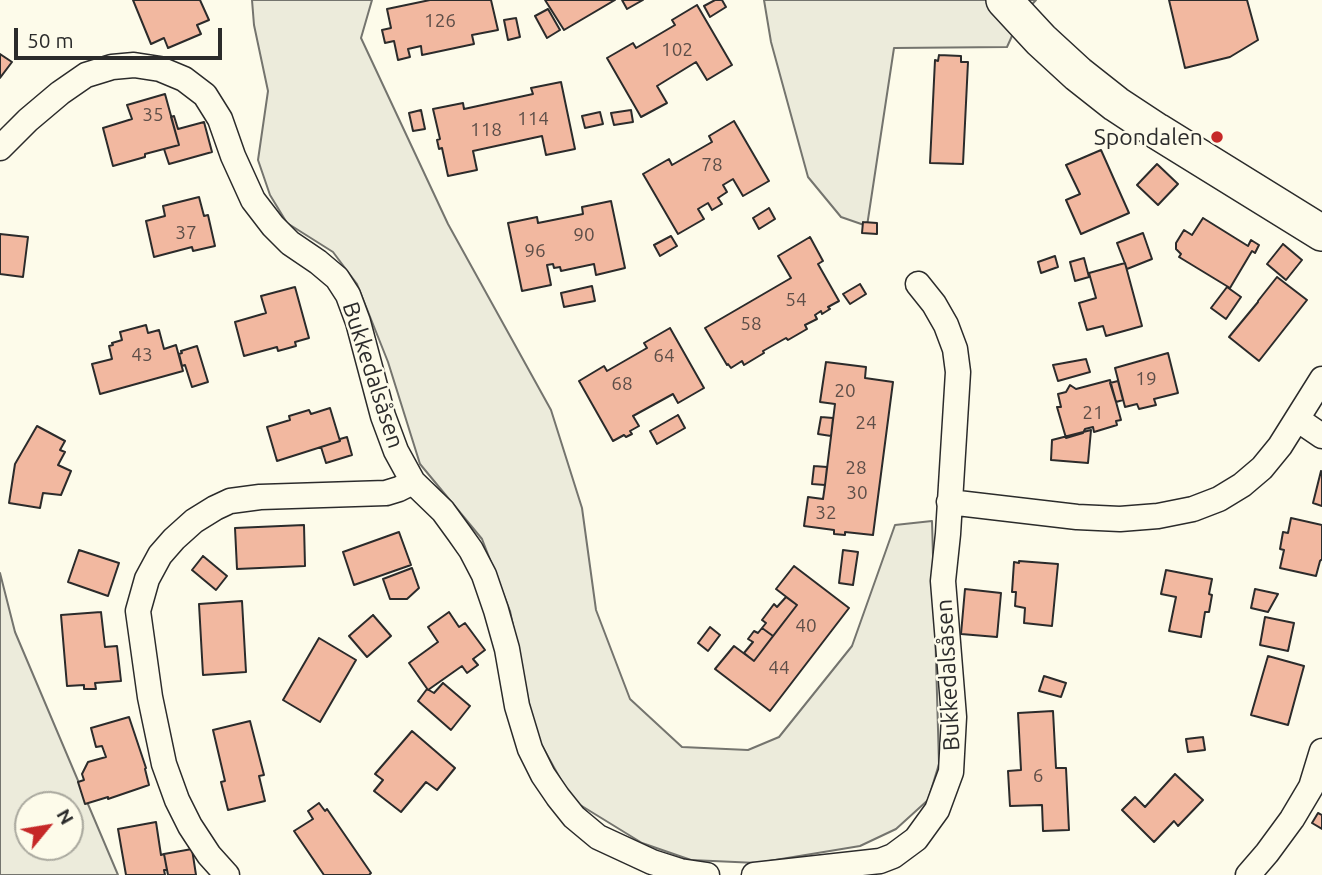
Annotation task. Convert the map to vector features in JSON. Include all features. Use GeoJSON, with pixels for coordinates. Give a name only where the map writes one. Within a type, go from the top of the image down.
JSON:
{"type":"FeatureCollection","features":[{"type":"Feature","properties":{"kind":"main road"},"geometry":{"type":"LineString","coordinates":[[1004,0],[1041,40],[1116,104],[1322,233]]}},
{"type":"Feature","properties":{"kind":"street","name":"Bukkedalsåsen"},"geometry":{"type":"LineString","coordinates":[[0,148],[61,93],[86,75],[111,67],[134,65],[160,69],[184,79],[205,95],[220,119],[253,200],[272,226],[337,278],[348,295],[358,322],[383,416],[396,451],[413,482],[443,511],[471,550],[484,575],[507,649],[517,706],[530,749],[543,775],[574,817],[598,837],[652,862],[680,871],[707,875]]}},
{"type":"Feature","properties":{"kind":"street","name":"Bukkedalsåsen"},"geometry":{"type":"LineString","coordinates":[[754,875],[881,868],[916,839],[937,810],[951,772],[954,717],[943,581],[958,372],[946,325],[918,284]]}},
{"type":"Feature","properties":{"kind":"street"},"geometry":{"type":"LineString","coordinates":[[949,502],[1077,517],[1121,519],[1158,516],[1192,509],[1219,499],[1242,485],[1262,467],[1280,446],[1322,379]]}},
{"type":"Feature","properties":{"kind":"street"},"geometry":{"type":"LineString","coordinates":[[1297,419],[1322,436]]}},
{"type":"Feature","properties":{"kind":"street"},"geometry":{"type":"LineString","coordinates":[[227,875],[209,855],[190,826],[164,764],[150,697],[138,611],[147,579],[160,555],[174,539],[194,521],[230,501],[260,497],[386,493],[413,482]]}},
{"type":"Feature","properties":{"kind":"street"},"geometry":{"type":"LineString","coordinates":[[1248,875],[1292,819],[1311,787],[1322,751]]}},
{"type":"Feature","properties":{"kind":"shaded area"},"geometry":{"type":"Polygon","coordinates":[[[252,0],[372,0],[361,38],[448,224],[551,410],[582,508],[596,610],[630,699],[682,747],[748,750],[779,737],[852,646],[895,525],[932,521],[939,764],[928,800],[896,829],[860,846],[757,863],[691,860],[642,843],[572,800],[535,733],[510,611],[482,539],[420,464],[388,362],[357,284],[333,252],[287,223],[270,195],[258,160],[268,91],[254,25],[252,0]]]}},
{"type":"Feature","properties":{"kind":"shaded area"},"geometry":{"type":"Polygon","coordinates":[[[764,0],[1036,0],[1021,16],[1007,47],[894,48],[867,226],[841,217],[808,177],[771,42],[764,0]]]}},
{"type":"Feature","properties":{"kind":"shaded area"},"geometry":{"type":"Polygon","coordinates":[[[0,573],[15,632],[82,791],[14,791],[14,861],[84,861],[84,795],[118,875],[0,875],[0,573]]]}},
{"type":"Feature","properties":{"kind":"building"},"geometry":{"type":"Polygon","coordinates":[[[133,0],[200,0],[209,20],[197,25],[201,34],[168,48],[164,38],[151,44],[133,0]]]}},
{"type":"Feature","properties":{"kind":"building"},"geometry":{"type":"Polygon","coordinates":[[[430,0],[491,0],[498,30],[472,35],[474,44],[422,55],[421,46],[408,49],[410,57],[398,60],[394,41],[385,43],[382,30],[391,28],[387,9],[430,0]]]}},
{"type":"Feature","properties":{"kind":"building"},"geometry":{"type":"Polygon","coordinates":[[[545,0],[615,0],[564,30],[545,0]]]}},
{"type":"Feature","properties":{"kind":"building"},"geometry":{"type":"Polygon","coordinates":[[[622,0],[643,0],[627,9],[622,0]]]}},
{"type":"Feature","properties":{"kind":"building"},"geometry":{"type":"Polygon","coordinates":[[[715,0],[722,0],[726,7],[710,17],[704,6],[715,0]]]}},
{"type":"Feature","properties":{"kind":"building"},"geometry":{"type":"Polygon","coordinates":[[[1169,0],[1247,0],[1258,40],[1230,57],[1185,68],[1169,0]]]}},
{"type":"Feature","properties":{"kind":"building"},"geometry":{"type":"Polygon","coordinates":[[[697,5],[732,65],[707,80],[696,62],[657,86],[667,103],[641,117],[607,58],[633,43],[636,48],[675,25],[672,20],[697,5]]]}},
{"type":"Feature","properties":{"kind":"building"},"geometry":{"type":"Polygon","coordinates":[[[548,9],[560,30],[547,38],[535,16],[548,9]]]}},
{"type":"Feature","properties":{"kind":"building"},"geometry":{"type":"Polygon","coordinates":[[[516,18],[520,37],[508,40],[504,20],[516,18]]]}},
{"type":"Feature","properties":{"kind":"building"},"geometry":{"type":"Polygon","coordinates":[[[0,54],[12,62],[0,78],[0,54]]]}},
{"type":"Feature","properties":{"kind":"building"},"geometry":{"type":"Polygon","coordinates":[[[939,55],[961,56],[961,62],[968,62],[963,164],[930,163],[935,60],[938,61],[939,55]]]}},
{"type":"Feature","properties":{"kind":"building"},"geometry":{"type":"Polygon","coordinates":[[[561,82],[575,149],[546,155],[542,136],[473,151],[477,170],[448,176],[442,148],[439,149],[437,140],[440,139],[433,109],[463,103],[464,109],[533,94],[531,88],[561,82]]]}},
{"type":"Feature","properties":{"kind":"building"},"geometry":{"type":"Polygon","coordinates":[[[165,94],[179,145],[113,166],[103,128],[132,119],[127,105],[165,94]]]}},
{"type":"Feature","properties":{"kind":"building"},"geometry":{"type":"Polygon","coordinates":[[[421,110],[425,129],[413,131],[409,113],[421,110]]]}},
{"type":"Feature","properties":{"kind":"building"},"geometry":{"type":"Polygon","coordinates":[[[631,110],[633,122],[614,125],[611,113],[631,110]]]}},
{"type":"Feature","properties":{"kind":"building"},"geometry":{"type":"Polygon","coordinates":[[[600,112],[603,124],[585,128],[582,116],[600,112]]]}},
{"type":"Feature","properties":{"kind":"building"},"geometry":{"type":"Polygon","coordinates":[[[174,116],[178,129],[204,122],[212,152],[169,164],[164,149],[179,145],[171,117],[174,116]]]}},
{"type":"Feature","properties":{"kind":"building"},"geometry":{"type":"Polygon","coordinates":[[[734,121],[769,181],[743,196],[733,179],[723,185],[727,192],[718,198],[722,204],[712,210],[708,203],[698,209],[704,219],[678,234],[643,174],[669,159],[672,165],[712,142],[709,136],[734,121]]]}},
{"type":"Feature","properties":{"kind":"building"},"geometry":{"type":"Polygon","coordinates":[[[1101,150],[1129,213],[1081,234],[1066,200],[1080,194],[1066,165],[1101,150]]]}},
{"type":"Feature","properties":{"kind":"building"},"geometry":{"type":"Polygon","coordinates":[[[1157,164],[1178,184],[1158,205],[1137,185],[1157,164]]]}},
{"type":"Feature","properties":{"kind":"building"},"geometry":{"type":"Polygon","coordinates":[[[199,197],[204,216],[208,215],[215,246],[193,251],[192,247],[154,257],[146,221],[165,216],[163,206],[199,197]]]}},
{"type":"Feature","properties":{"kind":"building"},"geometry":{"type":"Polygon","coordinates":[[[611,201],[625,268],[596,275],[594,264],[561,271],[560,267],[554,268],[553,264],[547,265],[551,285],[522,291],[508,223],[537,217],[538,223],[583,214],[582,207],[611,201]]]}},
{"type":"Feature","properties":{"kind":"building"},"geometry":{"type":"Polygon","coordinates":[[[769,208],[775,219],[759,229],[753,218],[769,208]]]}},
{"type":"Feature","properties":{"kind":"building"},"geometry":{"type":"Polygon","coordinates":[[[1203,218],[1248,246],[1251,240],[1259,245],[1255,253],[1252,251],[1230,288],[1179,257],[1181,254],[1176,249],[1176,243],[1184,230],[1192,235],[1203,218]]]}},
{"type":"Feature","properties":{"kind":"building"},"geometry":{"type":"Polygon","coordinates":[[[863,222],[877,223],[877,234],[862,233],[863,222]]]}},
{"type":"Feature","properties":{"kind":"building"},"geometry":{"type":"Polygon","coordinates":[[[1143,233],[1152,259],[1127,269],[1117,243],[1143,233]]]}},
{"type":"Feature","properties":{"kind":"building"},"geometry":{"type":"Polygon","coordinates":[[[0,234],[28,237],[23,277],[0,274],[0,234]]]}},
{"type":"Feature","properties":{"kind":"building"},"geometry":{"type":"Polygon","coordinates":[[[671,236],[677,246],[660,256],[654,245],[671,236]]]}},
{"type":"Feature","properties":{"kind":"building"},"geometry":{"type":"Polygon","coordinates":[[[810,237],[823,261],[818,264],[839,301],[822,314],[821,311],[815,315],[817,319],[805,325],[807,329],[763,351],[764,353],[744,365],[742,361],[731,368],[705,328],[791,278],[778,256],[810,237]]]}},
{"type":"Feature","properties":{"kind":"building"},"geometry":{"type":"Polygon","coordinates":[[[1283,244],[1302,260],[1286,280],[1267,264],[1283,244]]]}},
{"type":"Feature","properties":{"kind":"building"},"geometry":{"type":"Polygon","coordinates":[[[1055,256],[1058,267],[1041,273],[1038,262],[1055,256]]]}},
{"type":"Feature","properties":{"kind":"building"},"geometry":{"type":"Polygon","coordinates":[[[1084,258],[1089,277],[1075,281],[1070,262],[1084,258]]]}},
{"type":"Feature","properties":{"kind":"building"},"geometry":{"type":"Polygon","coordinates":[[[1125,263],[1142,326],[1106,336],[1103,326],[1087,330],[1079,303],[1096,298],[1089,273],[1125,263]]]}},
{"type":"Feature","properties":{"kind":"building"},"geometry":{"type":"Polygon","coordinates":[[[1277,277],[1307,300],[1259,361],[1229,337],[1277,277]]]}},
{"type":"Feature","properties":{"kind":"building"},"geometry":{"type":"Polygon","coordinates":[[[860,284],[866,294],[850,304],[843,294],[860,284]]]}},
{"type":"Feature","properties":{"kind":"building"},"geometry":{"type":"Polygon","coordinates":[[[592,286],[595,301],[564,307],[561,293],[592,286]]]}},
{"type":"Feature","properties":{"kind":"building"},"geometry":{"type":"Polygon","coordinates":[[[295,287],[309,338],[295,342],[296,346],[278,351],[277,347],[244,356],[235,322],[266,313],[261,296],[295,287]]]}},
{"type":"Feature","properties":{"kind":"building"},"geometry":{"type":"Polygon","coordinates":[[[1227,287],[1241,297],[1226,319],[1211,308],[1227,287]]]}},
{"type":"Feature","properties":{"kind":"building"},"geometry":{"type":"Polygon","coordinates":[[[146,325],[148,333],[159,330],[164,349],[176,345],[183,371],[100,394],[92,364],[112,359],[109,346],[122,340],[120,332],[146,325]]]}},
{"type":"Feature","properties":{"kind":"building"},"geometry":{"type":"Polygon","coordinates":[[[670,328],[704,388],[678,403],[673,394],[633,416],[639,426],[630,431],[632,434],[613,441],[579,381],[604,366],[607,371],[647,348],[644,343],[670,328]]]}},
{"type":"Feature","properties":{"kind":"building"},"geometry":{"type":"Polygon","coordinates":[[[197,346],[208,382],[192,387],[179,354],[197,346]]]}},
{"type":"Feature","properties":{"kind":"building"},"geometry":{"type":"Polygon","coordinates":[[[1168,353],[1178,393],[1154,399],[1156,405],[1139,409],[1137,404],[1125,407],[1115,368],[1168,353]]]}},
{"type":"Feature","properties":{"kind":"building"},"geometry":{"type":"Polygon","coordinates":[[[1086,359],[1090,372],[1058,381],[1053,365],[1086,359]]]}},
{"type":"Feature","properties":{"kind":"building"},"geometry":{"type":"Polygon","coordinates":[[[826,362],[866,367],[865,378],[893,382],[873,535],[845,532],[845,535],[834,534],[834,530],[804,526],[808,497],[823,499],[825,485],[835,404],[820,402],[826,362]]]}},
{"type":"Feature","properties":{"kind":"building"},"geometry":{"type":"Polygon","coordinates":[[[1110,380],[1121,420],[1116,421],[1117,425],[1094,432],[1093,427],[1085,429],[1083,433],[1066,438],[1057,407],[1061,407],[1058,394],[1066,392],[1070,385],[1076,389],[1110,380]]]}},
{"type":"Feature","properties":{"kind":"building"},"geometry":{"type":"Polygon","coordinates":[[[1118,381],[1123,400],[1116,402],[1110,383],[1118,381]]]}},
{"type":"Feature","properties":{"kind":"building"},"geometry":{"type":"Polygon","coordinates":[[[330,408],[340,441],[277,461],[267,427],[290,420],[289,416],[309,410],[311,414],[330,408]]]}},
{"type":"Feature","properties":{"kind":"building"},"geometry":{"type":"Polygon","coordinates":[[[678,415],[685,428],[657,444],[650,431],[678,415]]]}},
{"type":"Feature","properties":{"kind":"building"},"geometry":{"type":"Polygon","coordinates":[[[821,417],[833,418],[831,436],[818,434],[821,417]]]}},
{"type":"Feature","properties":{"kind":"building"},"geometry":{"type":"Polygon","coordinates":[[[37,426],[65,441],[60,450],[65,452],[58,465],[71,471],[61,495],[43,493],[40,508],[9,503],[15,464],[37,426]]]}},
{"type":"Feature","properties":{"kind":"building"},"geometry":{"type":"Polygon","coordinates":[[[1091,430],[1088,463],[1051,460],[1052,440],[1091,430]]]}},
{"type":"Feature","properties":{"kind":"building"},"geometry":{"type":"Polygon","coordinates":[[[347,437],[352,455],[326,463],[321,447],[347,437]]]}},
{"type":"Feature","properties":{"kind":"building"},"geometry":{"type":"Polygon","coordinates":[[[814,466],[827,467],[825,485],[812,484],[814,466]]]}},
{"type":"Feature","properties":{"kind":"building"},"geometry":{"type":"Polygon","coordinates":[[[1322,472],[1322,506],[1313,503],[1322,472]]]}},
{"type":"Feature","properties":{"kind":"building"},"geometry":{"type":"Polygon","coordinates":[[[1291,518],[1322,525],[1322,559],[1316,576],[1280,568],[1284,550],[1280,549],[1283,532],[1288,533],[1291,518]]]}},
{"type":"Feature","properties":{"kind":"building"},"geometry":{"type":"Polygon","coordinates":[[[304,525],[305,566],[237,569],[235,528],[304,525]]]}},
{"type":"Feature","properties":{"kind":"building"},"geometry":{"type":"Polygon","coordinates":[[[399,532],[411,565],[354,585],[343,552],[399,532]]]}},
{"type":"Feature","properties":{"kind":"building"},"geometry":{"type":"Polygon","coordinates":[[[79,550],[119,563],[108,596],[68,582],[79,550]]]}},
{"type":"Feature","properties":{"kind":"building"},"geometry":{"type":"Polygon","coordinates":[[[843,550],[858,552],[853,585],[839,583],[843,550]]]}},
{"type":"Feature","properties":{"kind":"building"},"geometry":{"type":"Polygon","coordinates":[[[203,556],[227,576],[216,590],[192,570],[203,556]]]}},
{"type":"Feature","properties":{"kind":"building"},"geometry":{"type":"Polygon","coordinates":[[[1014,562],[1058,564],[1052,626],[1024,623],[1025,608],[1015,606],[1016,592],[1012,592],[1014,562]]]}},
{"type":"Feature","properties":{"kind":"building"},"geometry":{"type":"Polygon","coordinates":[[[794,566],[849,608],[770,711],[715,669],[734,646],[754,661],[797,605],[776,589],[794,566]]]}},
{"type":"Feature","properties":{"kind":"building"},"geometry":{"type":"Polygon","coordinates":[[[412,568],[419,588],[407,599],[390,599],[383,579],[412,568]]]}},
{"type":"Feature","properties":{"kind":"building"},"geometry":{"type":"Polygon","coordinates":[[[1166,570],[1212,579],[1209,612],[1205,612],[1201,637],[1169,631],[1176,597],[1161,594],[1166,570]]]}},
{"type":"Feature","properties":{"kind":"building"},"geometry":{"type":"Polygon","coordinates":[[[965,589],[1001,593],[997,637],[961,634],[965,589]]]}},
{"type":"Feature","properties":{"kind":"building"},"geometry":{"type":"Polygon","coordinates":[[[1255,589],[1278,594],[1268,612],[1251,608],[1255,589]]]}},
{"type":"Feature","properties":{"kind":"building"},"geometry":{"type":"Polygon","coordinates":[[[786,597],[797,605],[773,636],[762,628],[766,623],[762,620],[774,604],[777,607],[786,597]]]}},
{"type":"Feature","properties":{"kind":"building"},"geometry":{"type":"Polygon","coordinates":[[[242,601],[246,672],[203,675],[199,604],[242,601]]]}},
{"type":"Feature","properties":{"kind":"building"},"geometry":{"type":"Polygon","coordinates":[[[101,612],[105,647],[117,646],[121,681],[95,683],[96,689],[84,689],[84,685],[67,686],[61,615],[101,612]]]}},
{"type":"Feature","properties":{"kind":"building"},"geometry":{"type":"Polygon","coordinates":[[[449,612],[459,627],[465,623],[485,650],[473,659],[478,665],[467,673],[462,666],[428,690],[409,663],[438,642],[428,627],[449,612]]]}},
{"type":"Feature","properties":{"kind":"building"},"geometry":{"type":"Polygon","coordinates":[[[373,615],[391,636],[367,657],[349,636],[373,615]]]}},
{"type":"Feature","properties":{"kind":"building"},"geometry":{"type":"Polygon","coordinates":[[[1265,617],[1294,623],[1288,651],[1260,645],[1265,617]]]}},
{"type":"Feature","properties":{"kind":"building"},"geometry":{"type":"Polygon","coordinates":[[[710,627],[720,635],[708,651],[698,643],[710,627]]]}},
{"type":"Feature","properties":{"kind":"building"},"geometry":{"type":"Polygon","coordinates":[[[762,628],[773,636],[754,661],[744,653],[753,642],[748,639],[754,631],[758,633],[762,628]]]}},
{"type":"Feature","properties":{"kind":"building"},"geometry":{"type":"Polygon","coordinates":[[[319,638],[356,660],[320,722],[283,700],[319,638]]]}},
{"type":"Feature","properties":{"kind":"building"},"geometry":{"type":"Polygon","coordinates":[[[1268,656],[1304,666],[1288,725],[1251,715],[1268,656]]]}},
{"type":"Feature","properties":{"kind":"building"},"geometry":{"type":"Polygon","coordinates":[[[1044,676],[1066,683],[1061,697],[1039,691],[1044,676]]]}},
{"type":"Feature","properties":{"kind":"building"},"geometry":{"type":"Polygon","coordinates":[[[443,683],[470,706],[451,730],[418,701],[427,689],[434,693],[443,683]]]}},
{"type":"Feature","properties":{"kind":"building"},"geometry":{"type":"Polygon","coordinates":[[[1053,711],[1056,768],[1066,768],[1069,830],[1043,831],[1042,805],[1010,806],[1008,771],[1021,770],[1018,713],[1053,711]]]}},
{"type":"Feature","properties":{"kind":"building"},"geometry":{"type":"Polygon","coordinates":[[[129,717],[149,785],[85,804],[84,791],[81,791],[78,782],[84,780],[82,774],[88,762],[106,757],[102,746],[96,747],[91,728],[129,717]]]}},
{"type":"Feature","properties":{"kind":"building"},"geometry":{"type":"Polygon","coordinates":[[[250,721],[264,775],[259,776],[265,801],[228,810],[221,782],[225,781],[213,730],[250,721]]]}},
{"type":"Feature","properties":{"kind":"building"},"geometry":{"type":"Polygon","coordinates":[[[412,731],[455,768],[437,790],[426,782],[401,812],[374,791],[383,780],[375,774],[412,731]]]}},
{"type":"Feature","properties":{"kind":"building"},"geometry":{"type":"Polygon","coordinates":[[[1203,737],[1205,750],[1188,752],[1186,739],[1203,737]]]}},
{"type":"Feature","properties":{"kind":"building"},"geometry":{"type":"Polygon","coordinates":[[[1175,774],[1203,800],[1178,826],[1174,821],[1154,842],[1122,810],[1135,797],[1145,807],[1175,774]]]}},
{"type":"Feature","properties":{"kind":"building"},"geometry":{"type":"Polygon","coordinates":[[[319,803],[325,811],[327,809],[371,873],[369,875],[324,875],[294,831],[313,819],[308,811],[319,803]]]}},
{"type":"Feature","properties":{"kind":"building"},"geometry":{"type":"Polygon","coordinates":[[[1318,813],[1322,815],[1322,829],[1312,823],[1318,813]]]}},
{"type":"Feature","properties":{"kind":"building"},"geometry":{"type":"Polygon","coordinates":[[[156,822],[161,855],[164,854],[167,870],[164,870],[165,875],[126,875],[118,829],[156,822]]]}},
{"type":"Feature","properties":{"kind":"building"},"geometry":{"type":"Polygon","coordinates":[[[192,849],[196,875],[168,875],[164,854],[192,849]]]}},
{"type":"Feature","properties":{"kind":"place","name":"Spondalen"},"geometry":{"type":"Point","coordinates":[1217,137]}}]}
